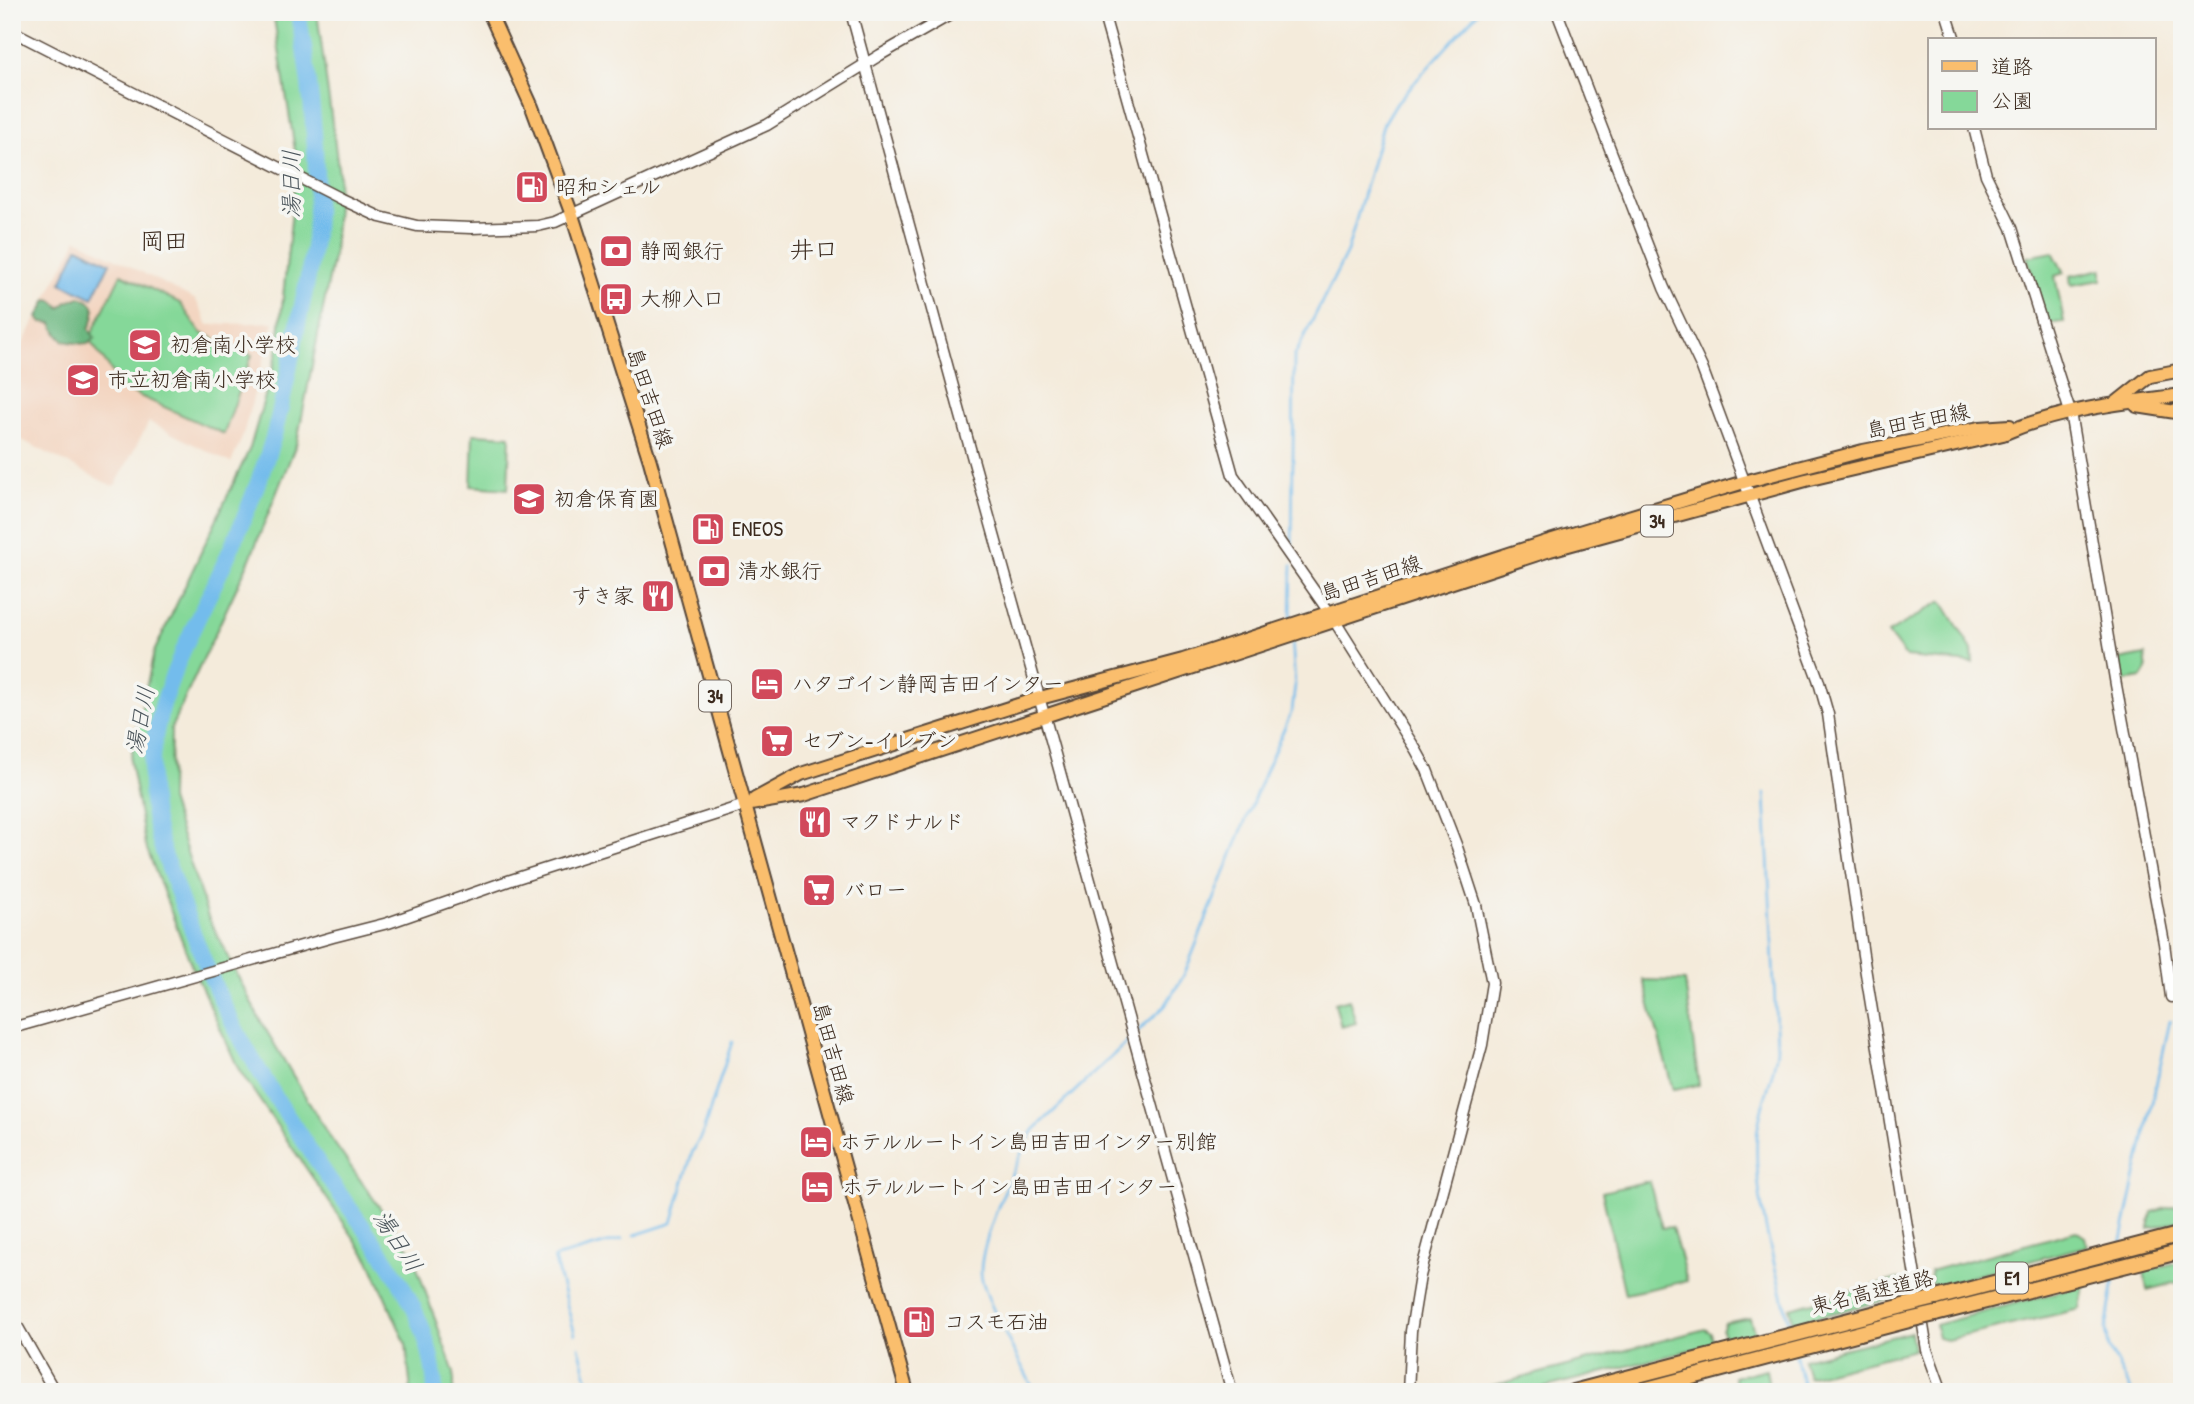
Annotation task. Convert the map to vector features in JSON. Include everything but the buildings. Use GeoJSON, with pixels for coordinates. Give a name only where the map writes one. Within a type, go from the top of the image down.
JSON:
{"type":"FeatureCollection","features":[{"type":"Feature","properties":{"kind":"highway","name":"東名高速道路"},"geometry":{"type":"LineString","coordinates":[[1573,1392],[2182,1234]]}},
{"type":"Feature","properties":{"kind":"highway","name":"東名高速道路"},"geometry":{"type":"LineString","coordinates":[[1635,1392],[2182,1251]]}},
{"type":"Feature","properties":{"kind":"main road","name":"島田吉田線"},"geometry":{"type":"LineString","coordinates":[[489,12],[532,107],[572,215],[650,461],[907,1392]]}},
{"type":"Feature","properties":{"kind":"main road"},"geometry":{"type":"LineString","coordinates":[[2116,404],[2150,376],[2182,370]]}},
{"type":"Feature","properties":{"kind":"main road","name":"島田吉田線"},"geometry":{"type":"LineString","coordinates":[[745,805],[804,795],[1045,717],[1292,629],[1744,482],[1863,451],[1980,428],[2021,425],[2070,412],[2182,395]]}},
{"type":"Feature","properties":{"kind":"main road"},"geometry":{"type":"LineString","coordinates":[[2116,404],[2182,413]]}},
{"type":"Feature","properties":{"kind":"main road","name":"島田吉田線"},"geometry":{"type":"LineString","coordinates":[[1332,616],[1550,550],[1748,495],[2003,434],[2021,425]]}},
{"type":"Feature","properties":{"kind":"main road","name":"島田吉田線"},"geometry":{"type":"LineString","coordinates":[[745,805],[801,774],[1040,698],[1292,629]]}},
{"type":"Feature","properties":{"kind":"street"},"geometry":{"type":"LineString","coordinates":[[851,12],[1232,1392]]}},
{"type":"Feature","properties":{"kind":"street"},"geometry":{"type":"LineString","coordinates":[[12,32],[341,200],[400,223],[438,228],[538,226],[572,215],[603,198],[767,125],[955,12]]}},
{"type":"Feature","properties":{"kind":"street"},"geometry":{"type":"LineString","coordinates":[[1104,12],[1233,475],[1332,616],[1427,770],[1476,905],[1492,983],[1482,1045],[1420,1276],[1411,1331],[1408,1392]]}},
{"type":"Feature","properties":{"kind":"street"},"geometry":{"type":"LineString","coordinates":[[1557,12],[1664,288],[1702,368],[1818,679],[1828,713],[1865,969],[1927,1350],[1942,1392]]}},
{"type":"Feature","properties":{"kind":"street"},"geometry":{"type":"LineString","coordinates":[[1946,12],[1954,38]]}},
{"type":"Feature","properties":{"kind":"street"},"geometry":{"type":"LineString","coordinates":[[1975,130],[1986,174],[2012,228],[2070,412],[2116,685],[2164,943],[2171,997]]}},
{"type":"Feature","properties":{"kind":"street"},"geometry":{"type":"LineString","coordinates":[[12,1028],[388,923],[511,880],[745,805]]}},
{"type":"Feature","properties":{"kind":"street"},"geometry":{"type":"LineString","coordinates":[[12,1317],[55,1392]]}},
{"type":"Feature","properties":{"kind":"shaded area","name":"初倉南小学校"},"geometry":{"type":"Polygon","coordinates":[[[77,239],[196,300],[208,325],[274,322],[242,438],[231,463],[149,422],[116,484],[112,486],[12,435],[12,365],[77,239]]]}},
{"type":"Feature","properties":{"kind":"green space"},"geometry":{"type":"Polygon","coordinates":[[[273,12],[317,12],[339,174],[334,253],[297,442],[250,559],[171,728],[170,800],[208,917],[259,1018],[327,1133],[412,1253],[454,1373],[454,1392],[411,1392],[406,1344],[369,1260],[239,1070],[191,964],[145,844],[130,760],[154,652],[250,448],[277,354],[297,163],[273,12]]]}},
{"type":"Feature","properties":{"kind":"green space"},"geometry":{"type":"Polygon","coordinates":[[[2053,252],[2064,273],[2055,276],[2064,322],[2047,324],[2027,257],[2053,252]]]}},
{"type":"Feature","properties":{"kind":"green space"},"geometry":{"type":"Polygon","coordinates":[[[2102,269],[2102,280],[2071,285],[2070,276],[2102,269]]]}},
{"type":"Feature","properties":{"kind":"green space"},"geometry":{"type":"Polygon","coordinates":[[[121,274],[180,303],[201,333],[252,355],[224,434],[124,389],[89,339],[121,274]]]}},
{"type":"Feature","properties":{"kind":"green space"},"geometry":{"type":"Polygon","coordinates":[[[80,297],[90,302],[94,310],[89,329],[95,338],[88,344],[65,341],[58,335],[52,323],[41,322],[38,317],[47,300],[53,301],[61,308],[67,302],[80,297]]]}},
{"type":"Feature","properties":{"kind":"green space"},"geometry":{"type":"Polygon","coordinates":[[[473,434],[510,436],[508,489],[471,486],[473,434]]]}},
{"type":"Feature","properties":{"kind":"green space"},"geometry":{"type":"Polygon","coordinates":[[[1942,601],[1972,650],[1973,663],[1906,657],[1888,633],[1942,601]]]}},
{"type":"Feature","properties":{"kind":"green space"},"geometry":{"type":"Polygon","coordinates":[[[2145,655],[2147,670],[2142,678],[2123,681],[2119,660],[2145,655]]]}},
{"type":"Feature","properties":{"kind":"green space"},"geometry":{"type":"Polygon","coordinates":[[[1643,980],[1685,981],[1699,1085],[1673,1090],[1643,980]]]}},
{"type":"Feature","properties":{"kind":"green space"},"geometry":{"type":"Polygon","coordinates":[[[1349,999],[1356,1023],[1341,1027],[1335,1003],[1349,999]]]}},
{"type":"Feature","properties":{"kind":"green space"},"geometry":{"type":"Polygon","coordinates":[[[1649,1181],[1662,1228],[1672,1227],[1687,1281],[1625,1294],[1602,1192],[1649,1181]]]}},
{"type":"Feature","properties":{"kind":"green space"},"geometry":{"type":"Polygon","coordinates":[[[2182,1204],[2182,1220],[2149,1229],[2152,1212],[2182,1204]]]}},
{"type":"Feature","properties":{"kind":"green space"},"geometry":{"type":"Polygon","coordinates":[[[2076,1231],[2085,1237],[2087,1246],[1932,1287],[1930,1271],[2076,1231]]]}},
{"type":"Feature","properties":{"kind":"green space"},"geometry":{"type":"Polygon","coordinates":[[[2182,1261],[2182,1281],[2147,1290],[2144,1271],[2182,1261]]]}},
{"type":"Feature","properties":{"kind":"green space"},"geometry":{"type":"Polygon","coordinates":[[[1898,1279],[1902,1281],[1902,1296],[1793,1323],[1790,1308],[1898,1279]]]}},
{"type":"Feature","properties":{"kind":"green space"},"geometry":{"type":"Polygon","coordinates":[[[2084,1285],[2080,1309],[1947,1340],[1938,1338],[1935,1325],[2084,1285]]]}},
{"type":"Feature","properties":{"kind":"green space"},"geometry":{"type":"Polygon","coordinates":[[[1750,1318],[1755,1335],[1725,1341],[1722,1330],[1725,1323],[1750,1318]]]}},
{"type":"Feature","properties":{"kind":"green space"},"geometry":{"type":"Polygon","coordinates":[[[1705,1329],[1711,1333],[1714,1344],[1527,1392],[1469,1392],[1705,1329]]]}},
{"type":"Feature","properties":{"kind":"green space"},"geometry":{"type":"Polygon","coordinates":[[[1911,1332],[1914,1350],[1808,1377],[1803,1359],[1911,1332]]]}},
{"type":"Feature","properties":{"kind":"green space"},"geometry":{"type":"Polygon","coordinates":[[[1766,1369],[1769,1386],[1747,1392],[1736,1388],[1734,1377],[1766,1369]]]}},
{"type":"Feature","properties":{"kind":"water"},"geometry":{"type":"Polygon","coordinates":[[[78,247],[110,263],[93,298],[61,283],[78,247]]]}},
{"type":"Feature","properties":{"kind":"waterway","name":"湯日川"},"geometry":{"type":"LineString","coordinates":[[298,12],[316,162],[315,227],[309,271],[283,398],[267,456],[239,530],[177,664],[158,720],[151,779],[153,809],[168,867],[223,1004],[245,1047],[283,1109],[378,1247],[411,1301],[431,1360],[435,1392]]}},
{"type":"Feature","properties":{"kind":"waterway"},"geometry":{"type":"LineString","coordinates":[[1292,555],[1294,357],[1347,252],[1383,125],[1397,102],[1478,12]]}},
{"type":"Feature","properties":{"kind":"waterway"},"geometry":{"type":"LineString","coordinates":[[1291,621],[1292,565]]}},
{"type":"Feature","properties":{"kind":"waterway"},"geometry":{"type":"LineString","coordinates":[[1136,1033],[1165,1006],[1184,975],[1292,711],[1295,685],[1292,638]]}},
{"type":"Feature","properties":{"kind":"waterway"},"geometry":{"type":"LineString","coordinates":[[1765,793],[1777,1047],[1758,1125],[1757,1160],[1762,1210],[1791,1332]]}},
{"type":"Feature","properties":{"kind":"waterway"},"geometry":{"type":"LineString","coordinates":[[2121,1244],[2170,1021]]}},
{"type":"Feature","properties":{"kind":"waterway"},"geometry":{"type":"LineString","coordinates":[[1035,1392],[986,1293],[981,1267],[984,1249],[1008,1181],[1034,1130],[1131,1038]]}},
{"type":"Feature","properties":{"kind":"waterway"},"geometry":{"type":"LineString","coordinates":[[635,1235],[672,1223],[692,1153],[703,1132],[732,1042]]}},
{"type":"Feature","properties":{"kind":"waterway"},"geometry":{"type":"LineString","coordinates":[[575,1334],[554,1258],[622,1239]]}},
{"type":"Feature","properties":{"kind":"waterway"},"geometry":{"type":"LineString","coordinates":[[2115,1274],[2106,1329],[2109,1348],[2132,1392]]}},
{"type":"Feature","properties":{"kind":"waterway"},"geometry":{"type":"LineString","coordinates":[[579,1347],[591,1392]]}},
{"type":"Feature","properties":{"kind":"waterway"},"geometry":{"type":"LineString","coordinates":[[1796,1355],[1804,1392]]}},
{"type":"Feature","properties":{"kind":"place","name":"昭和シェル"},"geometry":{"type":"Point","coordinates":[532,187]}},
{"type":"Feature","properties":{"kind":"place","name":"静岡銀行"},"geometry":{"type":"Point","coordinates":[616,251]}},
{"type":"Feature","properties":{"kind":"place","name":"大柳入口"},"geometry":{"type":"Point","coordinates":[616,299]}},
{"type":"Feature","properties":{"kind":"place","name":"初倉南小学校"},"geometry":{"type":"Point","coordinates":[145,345]}},
{"type":"Feature","properties":{"kind":"place","name":"市立初倉南小学校"},"geometry":{"type":"Point","coordinates":[83,380]}},
{"type":"Feature","properties":{"kind":"place","name":"初倉保育園"},"geometry":{"type":"Point","coordinates":[529,499]}},
{"type":"Feature","properties":{"kind":"place","name":"ENEOS"},"geometry":{"type":"Point","coordinates":[708,529]}},
{"type":"Feature","properties":{"kind":"place","name":"清水銀行"},"geometry":{"type":"Point","coordinates":[714,571]}},
{"type":"Feature","properties":{"kind":"place","name":"すき家"},"geometry":{"type":"Point","coordinates":[658,596]}},
{"type":"Feature","properties":{"kind":"place","name":"ハタゴイン静岡吉田インター"},"geometry":{"type":"Point","coordinates":[767,684]}},
{"type":"Feature","properties":{"kind":"place","name":"セブン-イレブン"},"geometry":{"type":"Point","coordinates":[777,741]}},
{"type":"Feature","properties":{"kind":"place","name":"マクドナルド"},"geometry":{"type":"Point","coordinates":[815,822]}},
{"type":"Feature","properties":{"kind":"place","name":"バロー"},"geometry":{"type":"Point","coordinates":[819,890]}},
{"type":"Feature","properties":{"kind":"place","name":"ホテルルートイン島田吉田インター別館"},"geometry":{"type":"Point","coordinates":[816,1142]}},
{"type":"Feature","properties":{"kind":"place","name":"ホテルルートイン島田吉田インター"},"geometry":{"type":"Point","coordinates":[817,1187]}},
{"type":"Feature","properties":{"kind":"place","name":"コスモ石油"},"geometry":{"type":"Point","coordinates":[919,1322]}},
{"type":"Feature","properties":{"kind":"district","name":"岡田"},"geometry":{"type":"Point","coordinates":[164,241]}},
{"type":"Feature","properties":{"kind":"district","name":"井口"},"geometry":{"type":"Point","coordinates":[814,250]}}]}
